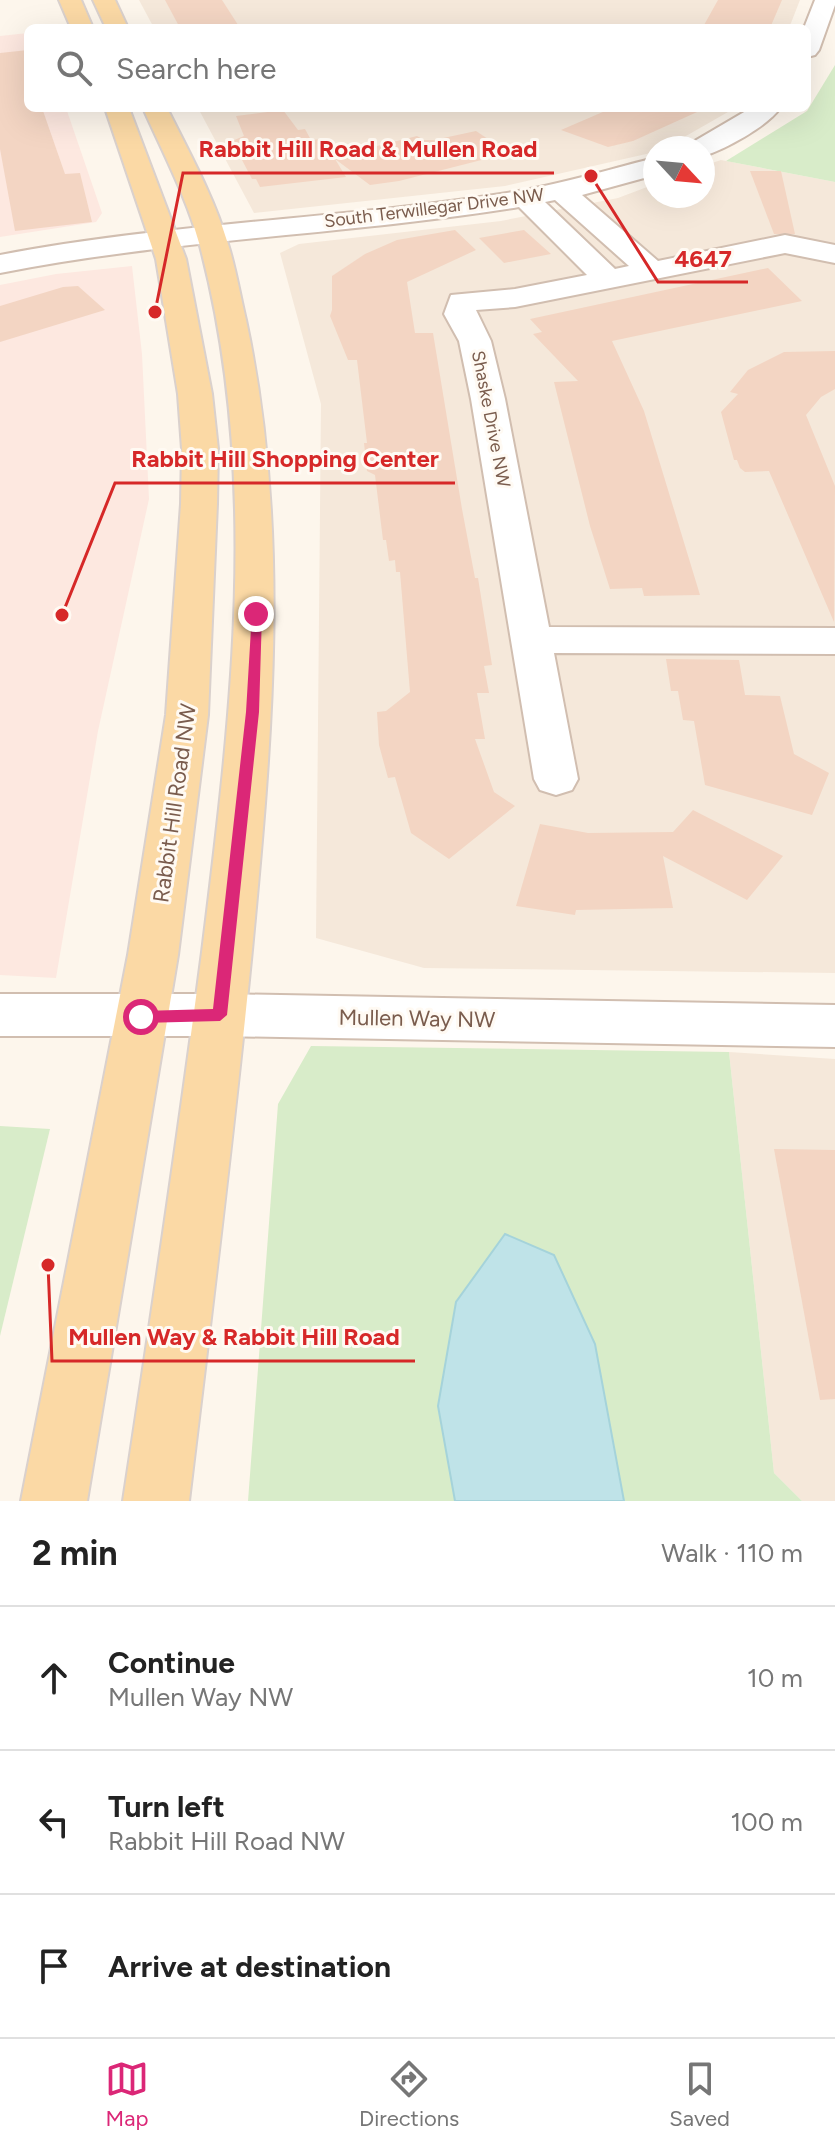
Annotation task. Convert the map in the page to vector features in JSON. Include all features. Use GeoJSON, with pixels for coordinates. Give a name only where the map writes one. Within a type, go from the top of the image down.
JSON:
{"type":"FeatureCollection","features":[{"type":"Feature","properties":{"kind":"main road"},"geometry":{"type":"LineString","coordinates":[[70,0],[80,24]]}},
{"type":"Feature","properties":{"kind":"main road"},"geometry":{"type":"LineString","coordinates":[[104,0],[115,24]]}},
{"type":"Feature","properties":{"kind":"main road","name":"Rabbit Hill Road NW"},"geometry":{"type":"LineString","coordinates":[[54,1501],[141,1017],[187,715],[199,504],[200,449],[195,394],[166,240],[118,112]]}},
{"type":"Feature","properties":{"kind":"main road"},"geometry":{"type":"LineString","coordinates":[[156,1501],[220,1015],[252,712],[256,614],[251,452],[245,391],[211,235],[157,112]]}},
{"type":"Feature","properties":{"kind":"street"},"geometry":{"type":"LineString","coordinates":[[811,39],[826,0]]}},
{"type":"Feature","properties":{"kind":"street"},"geometry":{"type":"LineString","coordinates":[[715,142],[763,112]]}},
{"type":"Feature","properties":{"kind":"street","name":"South Terwillegar Drive NW"},"geometry":{"type":"LineString","coordinates":[[0,264],[74,250],[457,209],[561,191],[643,169]]}},
{"type":"Feature","properties":{"kind":"street"},"geometry":{"type":"LineString","coordinates":[[561,191],[652,271]]}},
{"type":"Feature","properties":{"kind":"street"},"geometry":{"type":"LineString","coordinates":[[525,198],[609,280]]}},
{"type":"Feature","properties":{"kind":"street","name":"Shaske Drive NW"},"geometry":{"type":"LineString","coordinates":[[556,779],[488,399],[475,341],[460,314],[462,302],[515,298],[785,244],[835,254]]}},
{"type":"Feature","properties":{"kind":"street"},"geometry":{"type":"LineString","coordinates":[[533,640],[835,641]]}},
{"type":"Feature","properties":{"kind":"street","name":"Mullen Way NW"},"geometry":{"type":"LineString","coordinates":[[0,1015],[220,1015],[835,1026]]}},
{"type":"Feature","properties":{"kind":"shaded area"},"geometry":{"type":"Polygon","coordinates":[[[139,0],[800,0],[791,24],[152,24],[139,0]]]}},
{"type":"Feature","properties":{"kind":"shaded area"},"geometry":{"type":"Polygon","coordinates":[[[24,33],[24,112],[67,112],[102,213],[96,222],[0,237],[0,36],[24,33]]]}},
{"type":"Feature","properties":{"kind":"shaded area"},"geometry":{"type":"Polygon","coordinates":[[[200,112],[728,112],[686,136],[643,136],[643,155],[505,186],[254,213],[200,112]]]}},
{"type":"Feature","properties":{"kind":"shaded area"},"geometry":{"type":"Polygon","coordinates":[[[721,160],[835,182],[835,973],[424,968],[316,938],[321,404],[280,253],[299,244],[501,221],[618,198],[643,189],[643,208],[715,208],[715,162],[721,160]]]}},
{"type":"Feature","properties":{"kind":"shaded area"},"geometry":{"type":"Polygon","coordinates":[[[132,266],[142,354],[149,499],[98,731],[56,978],[0,975],[0,285],[56,274],[132,266]]]}},
{"type":"Feature","properties":{"kind":"shaded area"},"geometry":{"type":"Polygon","coordinates":[[[729,1052],[835,1059],[835,1501],[802,1501],[774,1473],[729,1052]]]}},
{"type":"Feature","properties":{"kind":"green space"},"geometry":{"type":"Polygon","coordinates":[[[835,65],[835,182],[726,161],[805,112],[811,112],[811,104],[835,65]]]}},
{"type":"Feature","properties":{"kind":"green space"},"geometry":{"type":"Polygon","coordinates":[[[311,1046],[729,1052],[774,1473],[802,1501],[248,1501],[278,1104],[311,1046]]]}},
{"type":"Feature","properties":{"kind":"green space"},"geometry":{"type":"Polygon","coordinates":[[[0,1126],[50,1129],[0,1336],[0,1126]]]}},
{"type":"Feature","properties":{"kind":"water"},"geometry":{"type":"Polygon","coordinates":[[[505,1234],[554,1255],[595,1344],[624,1501],[455,1501],[438,1406],[456,1302],[505,1234]]]}},
{"type":"Feature","properties":{"kind":"building"},"geometry":{"type":"Polygon","coordinates":[[[165,0],[222,0],[237,24],[178,24],[165,0]]]}},
{"type":"Feature","properties":{"kind":"building"},"geometry":{"type":"Polygon","coordinates":[[[718,0],[782,0],[772,24],[705,24],[718,0]]]}},
{"type":"Feature","properties":{"kind":"building"},"geometry":{"type":"Polygon","coordinates":[[[24,50],[24,112],[43,112],[65,174],[80,173],[92,222],[15,231],[0,149],[0,53],[24,50]]]}},
{"type":"Feature","properties":{"kind":"building"},"geometry":{"type":"Polygon","coordinates":[[[284,112],[298,130],[305,129],[311,140],[323,139],[333,157],[417,136],[434,140],[476,131],[509,153],[399,181],[370,185],[335,159],[346,177],[260,187],[256,179],[252,179],[232,141],[244,136],[236,116],[284,112]]]}},
{"type":"Feature","properties":{"kind":"building"},"geometry":{"type":"Polygon","coordinates":[[[603,112],[697,112],[633,141],[608,147],[561,130],[603,112]]]}},
{"type":"Feature","properties":{"kind":"building"},"geometry":{"type":"Polygon","coordinates":[[[750,171],[781,171],[795,234],[774,234],[750,171]]]}},
{"type":"Feature","properties":{"kind":"building"},"geometry":{"type":"Polygon","coordinates":[[[455,230],[476,250],[407,282],[415,333],[433,333],[492,665],[484,666],[489,693],[477,693],[485,739],[475,739],[494,792],[515,806],[449,859],[411,833],[395,777],[388,778],[379,745],[377,712],[386,711],[410,692],[400,572],[396,572],[395,560],[389,561],[386,540],[383,540],[375,475],[367,471],[364,443],[367,443],[357,360],[348,360],[330,316],[332,276],[365,254],[397,240],[455,230]]]}},
{"type":"Feature","properties":{"kind":"building"},"geometry":{"type":"Polygon","coordinates":[[[524,230],[551,254],[504,263],[479,238],[524,230]]]}},
{"type":"Feature","properties":{"kind":"building"},"geometry":{"type":"Polygon","coordinates":[[[768,268],[802,301],[612,341],[644,411],[700,595],[644,596],[642,588],[610,589],[590,526],[554,382],[578,381],[533,334],[542,332],[530,319],[768,268]]]}},
{"type":"Feature","properties":{"kind":"building"},"geometry":{"type":"Polygon","coordinates":[[[78,286],[105,310],[0,342],[0,306],[63,287],[78,286]]]}},
{"type":"Feature","properties":{"kind":"building"},"geometry":{"type":"Polygon","coordinates":[[[835,351],[835,389],[821,397],[806,415],[835,486],[834,622],[769,471],[745,472],[740,468],[734,460],[721,412],[738,394],[730,392],[748,370],[784,352],[835,351]]]}},
{"type":"Feature","properties":{"kind":"building"},"geometry":{"type":"Polygon","coordinates":[[[666,659],[739,660],[745,695],[780,696],[794,754],[829,773],[812,815],[705,785],[694,721],[683,720],[678,691],[671,691],[666,659]]]}},
{"type":"Feature","properties":{"kind":"building"},"geometry":{"type":"Polygon","coordinates":[[[693,810],[783,856],[747,900],[663,856],[673,908],[576,910],[575,915],[516,906],[540,824],[588,833],[673,832],[693,810]]]}},
{"type":"Feature","properties":{"kind":"building"},"geometry":{"type":"Polygon","coordinates":[[[774,1149],[835,1150],[835,1399],[820,1400],[774,1149]]]}},
{"type":"Feature","properties":{"kind":"place","name":"4647"},"geometry":{"type":"Point","coordinates":[591,176]}},
{"type":"Feature","properties":{"kind":"place","name":"Rabbit Hill Road & Mullen Road"},"geometry":{"type":"Point","coordinates":[155,312]}},
{"type":"Feature","properties":{"kind":"place","name":"Rabbit Hill Shopping Center"},"geometry":{"type":"Point","coordinates":[62,615]}},
{"type":"Feature","properties":{"kind":"place","name":"Mullen Way & Rabbit Hill Road"},"geometry":{"type":"Point","coordinates":[48,1265]}},
{"type":"Feature","properties":{"kind":"route"},"geometry":{"type":"LineString","coordinates":[[141,1017],[220,1015],[252,712],[256,614]]}}]}
